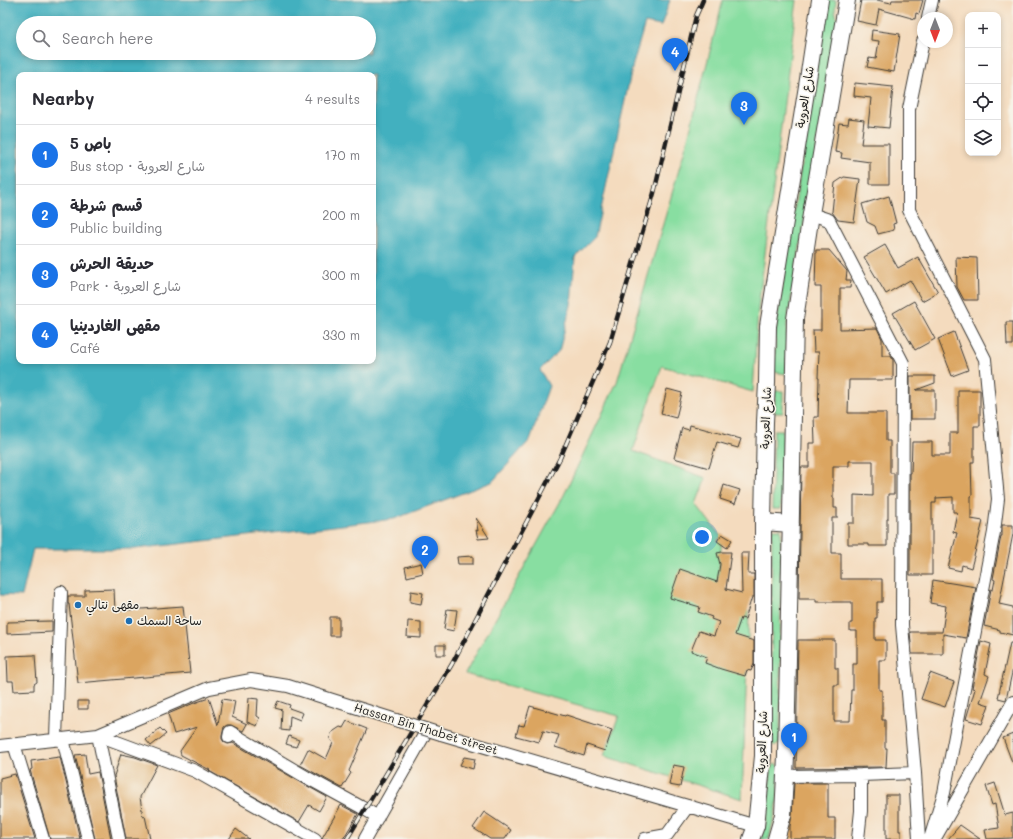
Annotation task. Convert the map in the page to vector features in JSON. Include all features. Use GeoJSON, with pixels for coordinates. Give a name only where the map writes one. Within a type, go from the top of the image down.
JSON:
{"type":"FeatureCollection","features":[{"type":"Feature","properties":{"kind":"main road","name":"شارع العروبة"},"geometry":{"type":"LineString","coordinates":[[754,832],[763,756],[763,522],[768,326],[820,0]]}},
{"type":"Feature","properties":{"kind":"main road","name":"شارع العروبة"},"geometry":{"type":"LineString","coordinates":[[776,839],[782,815],[786,756],[795,319],[846,4]]}},
{"type":"Feature","properties":{"kind":"main road"},"geometry":{"type":"LineString","coordinates":[[767,383],[794,383]]}},
{"type":"Feature","properties":{"kind":"main road"},"geometry":{"type":"LineString","coordinates":[[763,522],[791,524]]}},
{"type":"Feature","properties":{"kind":"main road"},"geometry":{"type":"LineString","coordinates":[[763,756],[786,756]]}},
{"type":"Feature","properties":{"kind":"street"},"geometry":{"type":"LineString","coordinates":[[929,12],[932,0]]}},
{"type":"Feature","properties":{"kind":"street"},"geometry":{"type":"LineString","coordinates":[[922,48],[909,109],[909,210],[985,359],[998,499],[992,540],[944,793],[930,839]]}},
{"type":"Feature","properties":{"kind":"street"},"geometry":{"type":"LineString","coordinates":[[811,214],[829,220],[903,362],[902,625],[915,773],[919,839]]}},
{"type":"Feature","properties":{"kind":"street"},"geometry":{"type":"LineString","coordinates":[[61,592],[59,739],[88,839]]}},
{"type":"Feature","properties":{"kind":"street","name":"Hassan Bin Thabet street"},"geometry":{"type":"LineString","coordinates":[[98,735],[209,688],[251,680],[288,686],[427,730],[688,806],[754,832]]}},
{"type":"Feature","properties":{"kind":"street"},"geometry":{"type":"LineString","coordinates":[[935,839],[1013,702]]}},
{"type":"Feature","properties":{"kind":"street"},"geometry":{"type":"LineString","coordinates":[[365,839],[427,730]]}},
{"type":"Feature","properties":{"kind":"street"},"geometry":{"type":"LineString","coordinates":[[229,737],[230,732],[378,817]]}},
{"type":"Feature","properties":{"kind":"street"},"geometry":{"type":"LineString","coordinates":[[98,735],[120,839]]}},
{"type":"Feature","properties":{"kind":"street"},"geometry":{"type":"LineString","coordinates":[[0,746],[98,735],[196,771],[315,839]]}},
{"type":"Feature","properties":{"kind":"street"},"geometry":{"type":"LineString","coordinates":[[14,744],[44,839]]}},
{"type":"Feature","properties":{"kind":"street"},"geometry":{"type":"LineString","coordinates":[[785,776],[915,773]]}},
{"type":"Feature","properties":{"kind":"street"},"geometry":{"type":"LineString","coordinates":[[858,839],[861,811],[860,775]]}},
{"type":"Feature","properties":{"kind":"street"},"geometry":{"type":"LineString","coordinates":[[644,839],[667,835],[688,806]]}},
{"type":"Feature","properties":{"kind":"green space"},"geometry":{"type":"Polygon","coordinates":[[[723,0],[797,0],[758,309],[753,392],[662,366],[633,451],[706,478],[696,504],[722,538],[718,583],[749,612],[742,799],[604,756],[619,716],[465,674],[564,495],[617,382],[687,142],[723,0]]]}},
{"type":"Feature","properties":{"kind":"green space"},"geometry":{"type":"Polygon","coordinates":[[[827,0],[836,0],[835,11],[838,21],[787,323],[786,374],[774,372],[776,327],[827,0]]]}},
{"type":"Feature","properties":{"kind":"green space"},"geometry":{"type":"Polygon","coordinates":[[[775,391],[783,391],[783,413],[775,413],[775,391]]]}},
{"type":"Feature","properties":{"kind":"green space"},"geometry":{"type":"Polygon","coordinates":[[[774,430],[783,430],[781,509],[772,509],[774,430]]]}},
{"type":"Feature","properties":{"kind":"green space"},"geometry":{"type":"Polygon","coordinates":[[[772,529],[781,529],[780,743],[778,745],[771,744],[772,529]]]}},
{"type":"Feature","properties":{"kind":"green space"},"geometry":{"type":"Polygon","coordinates":[[[776,764],[780,767],[777,805],[769,839],[761,839],[766,822],[771,769],[773,765],[776,764]]]}},
{"type":"Feature","properties":{"kind":"water"},"geometry":{"type":"Polygon","coordinates":[[[0,0],[670,0],[661,26],[645,23],[633,64],[595,237],[575,257],[571,305],[559,351],[540,370],[549,386],[530,440],[492,482],[394,519],[135,549],[33,549],[22,596],[0,595],[0,0]]]}},
{"type":"Feature","properties":{"kind":"building"},"geometry":{"type":"Polygon","coordinates":[[[861,0],[877,0],[891,3],[892,0],[923,0],[920,12],[916,13],[915,19],[879,9],[876,25],[857,21],[861,0]]]}},
{"type":"Feature","properties":{"kind":"building"},"geometry":{"type":"Polygon","coordinates":[[[872,30],[900,34],[894,72],[867,67],[869,58],[876,59],[879,41],[871,40],[872,30]]]}},
{"type":"Feature","properties":{"kind":"building"},"geometry":{"type":"Polygon","coordinates":[[[855,83],[893,87],[889,128],[868,126],[871,98],[854,96],[855,83]]]}},
{"type":"Feature","properties":{"kind":"building"},"geometry":{"type":"Polygon","coordinates":[[[849,118],[864,120],[861,144],[889,144],[889,184],[870,184],[870,162],[841,158],[842,153],[835,152],[839,123],[848,124],[849,118]]]}},
{"type":"Feature","properties":{"kind":"building"},"geometry":{"type":"Polygon","coordinates":[[[844,177],[860,179],[854,222],[838,220],[832,212],[835,183],[844,177]]]}},
{"type":"Feature","properties":{"kind":"building"},"geometry":{"type":"Polygon","coordinates":[[[889,196],[896,223],[893,224],[894,230],[878,234],[875,226],[867,222],[862,204],[889,196]]]}},
{"type":"Feature","properties":{"kind":"building"},"geometry":{"type":"Polygon","coordinates":[[[885,245],[898,268],[918,257],[938,292],[922,301],[910,280],[886,294],[864,257],[885,245]]]}},
{"type":"Feature","properties":{"kind":"building"},"geometry":{"type":"Polygon","coordinates":[[[816,250],[829,250],[847,271],[846,280],[851,280],[850,288],[840,288],[840,329],[877,328],[882,339],[882,356],[891,356],[893,360],[893,380],[849,380],[848,413],[886,413],[886,441],[890,441],[890,473],[894,473],[894,494],[888,494],[887,546],[848,544],[848,523],[854,523],[854,495],[873,496],[873,461],[849,461],[849,466],[833,466],[833,498],[834,508],[837,508],[837,518],[832,518],[832,553],[841,553],[841,579],[882,579],[882,602],[877,602],[875,640],[886,640],[886,660],[879,660],[879,690],[882,690],[882,720],[885,720],[885,748],[887,748],[886,767],[796,768],[798,640],[835,640],[835,668],[838,668],[838,685],[834,685],[834,721],[850,721],[851,690],[853,690],[853,664],[857,664],[857,631],[850,631],[850,623],[852,623],[852,602],[816,602],[816,599],[799,599],[801,467],[809,467],[809,443],[815,443],[814,417],[818,417],[819,352],[814,352],[813,330],[821,330],[821,287],[815,287],[816,250]]]}},
{"type":"Feature","properties":{"kind":"building"},"geometry":{"type":"Polygon","coordinates":[[[956,257],[977,258],[978,300],[964,300],[957,287],[956,257]]]}},
{"type":"Feature","properties":{"kind":"building"},"geometry":{"type":"Polygon","coordinates":[[[914,301],[935,339],[915,350],[893,313],[914,301]]]}},
{"type":"Feature","properties":{"kind":"building"},"geometry":{"type":"Polygon","coordinates":[[[1006,322],[1013,322],[1013,345],[1007,345],[1006,322]]]}},
{"type":"Feature","properties":{"kind":"building"},"geometry":{"type":"Polygon","coordinates":[[[954,332],[968,370],[952,376],[938,339],[954,332]]]}},
{"type":"Feature","properties":{"kind":"building"},"geometry":{"type":"Polygon","coordinates":[[[910,376],[935,376],[935,383],[916,390],[935,390],[935,419],[910,419],[910,376]]]}},
{"type":"Feature","properties":{"kind":"building"},"geometry":{"type":"Polygon","coordinates":[[[667,389],[682,393],[676,418],[661,414],[667,389]]]}},
{"type":"Feature","properties":{"kind":"building"},"geometry":{"type":"Polygon","coordinates":[[[958,390],[980,390],[980,426],[974,426],[974,462],[971,462],[971,519],[983,521],[971,568],[962,565],[961,571],[948,568],[957,533],[953,532],[957,512],[953,512],[953,497],[936,498],[936,503],[932,503],[932,575],[910,575],[910,473],[912,442],[932,442],[932,455],[950,455],[950,433],[958,433],[958,390]]]}},
{"type":"Feature","properties":{"kind":"building"},"geometry":{"type":"Polygon","coordinates":[[[690,425],[741,439],[738,448],[717,442],[709,468],[674,458],[682,428],[689,430],[690,425]]]}},
{"type":"Feature","properties":{"kind":"building"},"geometry":{"type":"Polygon","coordinates":[[[724,485],[740,490],[735,504],[720,499],[724,485]]]}},
{"type":"Feature","properties":{"kind":"building"},"geometry":{"type":"Polygon","coordinates":[[[476,518],[489,538],[478,539],[476,518]]]}},
{"type":"Feature","properties":{"kind":"building"},"geometry":{"type":"Polygon","coordinates":[[[1002,525],[1013,525],[1013,534],[999,604],[1013,607],[1013,635],[984,626],[991,589],[993,590],[995,580],[993,579],[1002,536],[1002,525]]]}},
{"type":"Feature","properties":{"kind":"building"},"geometry":{"type":"Polygon","coordinates":[[[722,534],[732,540],[727,548],[717,541],[722,534]]]}},
{"type":"Feature","properties":{"kind":"building"},"geometry":{"type":"Polygon","coordinates":[[[731,552],[726,589],[742,593],[741,553],[749,553],[748,574],[754,574],[754,597],[752,597],[745,619],[741,618],[735,635],[754,641],[754,664],[751,671],[747,670],[745,676],[705,663],[707,657],[691,651],[699,631],[714,636],[719,622],[711,619],[712,617],[698,612],[700,607],[670,598],[680,569],[717,582],[720,564],[717,553],[731,552]]]}},
{"type":"Feature","properties":{"kind":"building"},"geometry":{"type":"Polygon","coordinates":[[[473,556],[473,564],[458,564],[457,557],[473,556]]]}},
{"type":"Feature","properties":{"kind":"building"},"geometry":{"type":"Polygon","coordinates":[[[421,563],[423,573],[407,577],[405,567],[421,563]]]}},
{"type":"Feature","properties":{"kind":"building"},"geometry":{"type":"Polygon","coordinates":[[[933,580],[976,587],[966,638],[943,634],[943,654],[912,654],[910,632],[942,632],[946,606],[930,603],[933,580]]]}},
{"type":"Feature","properties":{"kind":"building"},"geometry":{"type":"Polygon","coordinates":[[[114,589],[115,611],[183,606],[190,673],[78,683],[68,596],[85,596],[85,590],[114,589]]]}},
{"type":"Feature","properties":{"kind":"building"},"geometry":{"type":"Polygon","coordinates":[[[411,591],[423,593],[421,604],[410,602],[411,591]]]}},
{"type":"Feature","properties":{"kind":"building"},"geometry":{"type":"Polygon","coordinates":[[[447,609],[457,610],[454,631],[444,629],[447,609]]]}},
{"type":"Feature","properties":{"kind":"building"},"geometry":{"type":"Polygon","coordinates":[[[330,617],[339,617],[339,636],[330,636],[330,617]]]}},
{"type":"Feature","properties":{"kind":"building"},"geometry":{"type":"Polygon","coordinates":[[[52,621],[52,632],[7,634],[7,622],[52,621]]]}},
{"type":"Feature","properties":{"kind":"building"},"geometry":{"type":"Polygon","coordinates":[[[408,621],[421,622],[421,638],[407,637],[408,621]]]}},
{"type":"Feature","properties":{"kind":"building"},"geometry":{"type":"Polygon","coordinates":[[[981,641],[991,644],[985,674],[989,676],[980,702],[989,705],[982,724],[966,719],[975,689],[972,688],[981,641]]]}},
{"type":"Feature","properties":{"kind":"building"},"geometry":{"type":"Polygon","coordinates":[[[1010,643],[1013,643],[1013,668],[1006,700],[998,698],[1010,643]]]}},
{"type":"Feature","properties":{"kind":"building"},"geometry":{"type":"Polygon","coordinates":[[[436,645],[445,645],[445,655],[436,655],[436,645]]]}},
{"type":"Feature","properties":{"kind":"building"},"geometry":{"type":"Polygon","coordinates":[[[35,655],[37,682],[34,684],[34,690],[14,691],[13,681],[8,681],[7,656],[35,655]]]}},
{"type":"Feature","properties":{"kind":"building"},"geometry":{"type":"Polygon","coordinates":[[[930,673],[954,682],[945,707],[921,699],[930,673]]]}},
{"type":"Feature","properties":{"kind":"building"},"geometry":{"type":"Polygon","coordinates":[[[209,698],[218,725],[222,699],[235,701],[232,717],[247,724],[243,731],[231,725],[224,727],[222,739],[224,742],[228,744],[233,743],[327,797],[319,811],[309,805],[299,822],[209,771],[210,770],[181,755],[180,751],[197,727],[174,734],[168,714],[209,698]]]}},
{"type":"Feature","properties":{"kind":"building"},"geometry":{"type":"Polygon","coordinates":[[[249,698],[258,699],[257,716],[260,718],[257,726],[247,722],[249,698]]]}},
{"type":"Feature","properties":{"kind":"building"},"geometry":{"type":"Polygon","coordinates":[[[78,701],[88,701],[88,709],[78,709],[78,701]]]}},
{"type":"Feature","properties":{"kind":"building"},"geometry":{"type":"Polygon","coordinates":[[[278,701],[290,705],[289,708],[303,713],[300,720],[290,716],[289,731],[281,730],[282,710],[275,708],[278,701]]]}},
{"type":"Feature","properties":{"kind":"building"},"geometry":{"type":"Polygon","coordinates":[[[530,706],[565,716],[566,715],[612,730],[605,751],[587,745],[584,756],[555,747],[559,735],[543,731],[539,742],[516,736],[519,725],[524,726],[530,706]]]}},
{"type":"Feature","properties":{"kind":"building"},"geometry":{"type":"Polygon","coordinates":[[[347,721],[367,729],[349,771],[351,773],[342,788],[300,765],[308,749],[326,759],[333,743],[330,739],[331,733],[340,727],[343,728],[347,721]]]}},
{"type":"Feature","properties":{"kind":"building"},"geometry":{"type":"Polygon","coordinates":[[[160,728],[166,734],[151,746],[146,740],[160,728]]]}},
{"type":"Feature","properties":{"kind":"building"},"geometry":{"type":"Polygon","coordinates":[[[1013,734],[1013,762],[1012,762],[1003,738],[1013,734]]]}},
{"type":"Feature","properties":{"kind":"building"},"geometry":{"type":"Polygon","coordinates":[[[289,736],[299,740],[296,747],[286,744],[289,736]]]}},
{"type":"Feature","properties":{"kind":"building"},"geometry":{"type":"Polygon","coordinates":[[[85,754],[88,774],[98,772],[111,839],[95,839],[75,755],[85,754]]]}},
{"type":"Feature","properties":{"kind":"building"},"geometry":{"type":"Polygon","coordinates":[[[121,754],[135,757],[157,765],[140,797],[143,817],[145,816],[150,839],[126,839],[114,776],[121,754]]]}},
{"type":"Feature","properties":{"kind":"building"},"geometry":{"type":"Polygon","coordinates":[[[60,757],[80,839],[50,839],[30,770],[32,769],[31,761],[60,757]]]}},
{"type":"Feature","properties":{"kind":"building"},"geometry":{"type":"Polygon","coordinates":[[[464,757],[475,759],[473,769],[460,765],[464,757]]]}},
{"type":"Feature","properties":{"kind":"building"},"geometry":{"type":"Polygon","coordinates":[[[673,765],[684,767],[680,787],[669,785],[673,765]]]}},
{"type":"Feature","properties":{"kind":"building"},"geometry":{"type":"Polygon","coordinates":[[[15,774],[35,839],[0,839],[0,778],[15,774]]]}},
{"type":"Feature","properties":{"kind":"building"},"geometry":{"type":"Polygon","coordinates":[[[794,783],[828,783],[828,818],[835,818],[835,839],[790,839],[794,783]]]}},
{"type":"Feature","properties":{"kind":"building"},"geometry":{"type":"Polygon","coordinates":[[[995,783],[1005,815],[1013,813],[1013,838],[987,839],[985,830],[999,828],[995,804],[992,805],[986,786],[995,783]]]}},
{"type":"Feature","properties":{"kind":"building"},"geometry":{"type":"Polygon","coordinates":[[[886,795],[899,795],[899,831],[901,831],[901,839],[886,839],[886,795]]]}},
{"type":"Feature","properties":{"kind":"building"},"geometry":{"type":"Polygon","coordinates":[[[341,805],[358,814],[343,839],[322,839],[322,838],[341,805]]]}},
{"type":"Feature","properties":{"kind":"building"},"geometry":{"type":"Polygon","coordinates":[[[484,812],[511,830],[505,839],[490,839],[473,828],[484,812]]]}},
{"type":"Feature","properties":{"kind":"building"},"geometry":{"type":"Polygon","coordinates":[[[960,825],[980,839],[948,839],[960,825]]]}},
{"type":"Feature","properties":{"kind":"building"},"geometry":{"type":"Polygon","coordinates":[[[236,829],[249,839],[229,839],[236,829]]]}},
{"type":"Feature","properties":{"kind":"railway"},"geometry":{"type":"LineString","coordinates":[[347,839],[452,664],[560,458],[610,342],[654,193],[696,16],[703,0]]}},
{"type":"Feature","properties":{"kind":"place","name":"مقهى الغاردينيا"},"geometry":{"type":"Point","coordinates":[675,71]}},
{"type":"Feature","properties":{"kind":"place","name":"حديقة الحرش"},"geometry":{"type":"Point","coordinates":[744,125]}},
{"type":"Feature","properties":{"kind":"place","name":"قسم شرطة"},"geometry":{"type":"Point","coordinates":[425,569]}},
{"type":"Feature","properties":{"kind":"place","name":"مقهى نتالي"},"geometry":{"type":"Point","coordinates":[78,605]}},
{"type":"Feature","properties":{"kind":"place","name":"ساحة السمك"},"geometry":{"type":"Point","coordinates":[129,621]}},
{"type":"Feature","properties":{"kind":"place","name":"باص 5"},"geometry":{"type":"Point","coordinates":[794,756]}}]}
